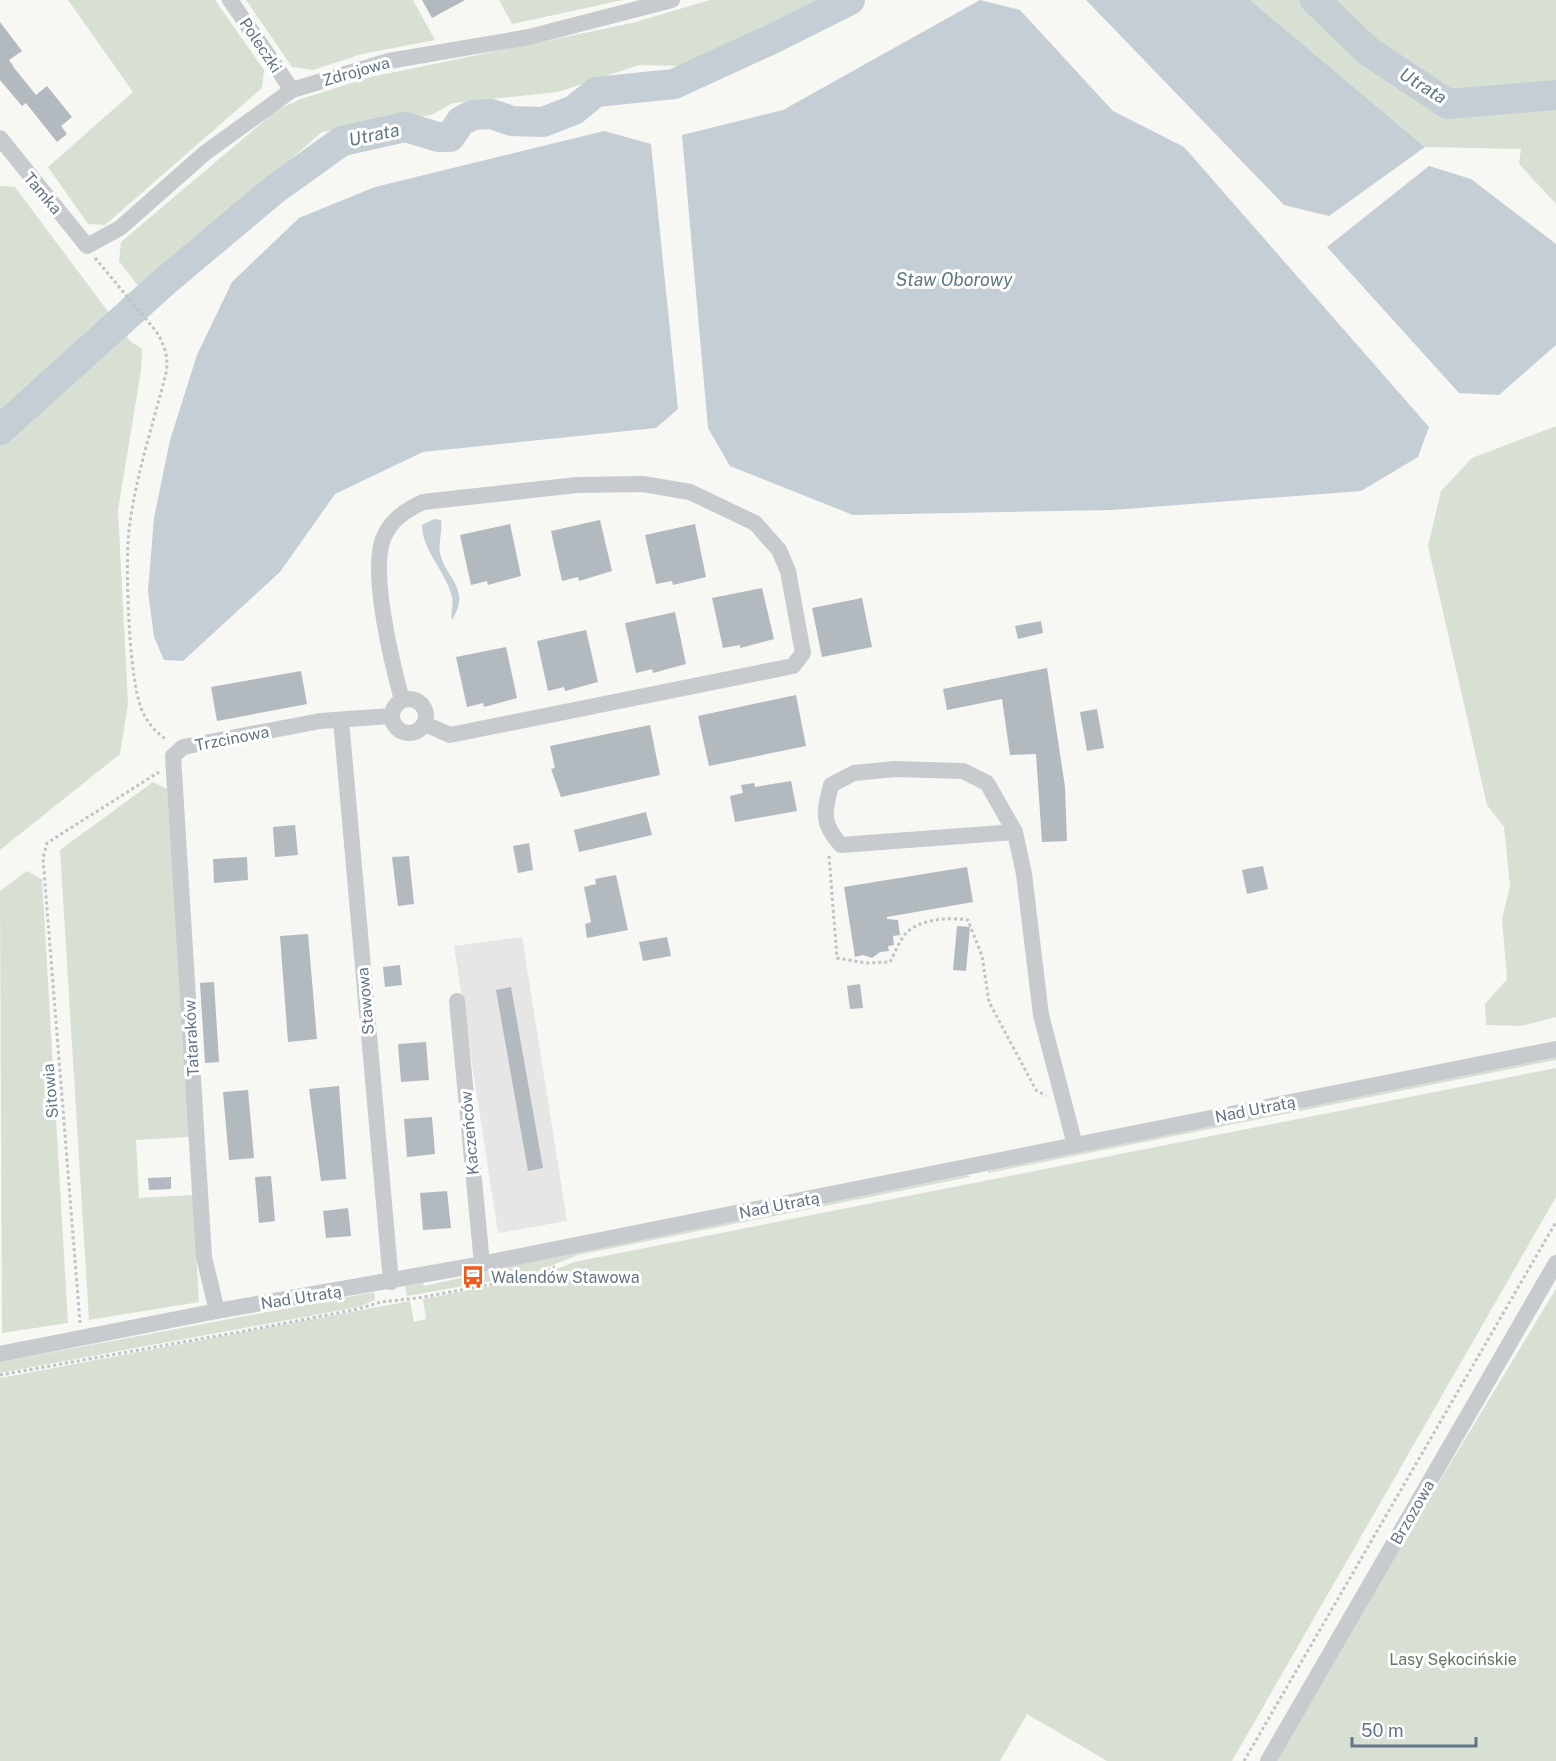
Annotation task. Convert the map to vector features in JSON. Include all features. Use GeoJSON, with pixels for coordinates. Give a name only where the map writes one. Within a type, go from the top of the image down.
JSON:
{"type":"FeatureCollection","features":[{"type":"Feature","properties":{"kind":"street","name":"Poleczki"},"geometry":{"type":"LineString","coordinates":[[230,0],[292,90]]}},
{"type":"Feature","properties":{"kind":"street","name":"Zdrojowa"},"geometry":{"type":"LineString","coordinates":[[87,246],[120,228],[205,153],[292,90],[389,61],[529,37],[651,3],[672,0]]}},
{"type":"Feature","properties":{"kind":"street","name":"Tamka"},"geometry":{"type":"LineString","coordinates":[[0,138],[7,164],[87,246]]}},
{"type":"Feature","properties":{"kind":"street"},"geometry":{"type":"LineString","coordinates":[[402,700],[394,671],[378,570],[383,539],[402,512],[423,502],[577,485],[643,484],[690,492],[755,523],[779,550],[788,571],[803,653],[793,666],[450,735],[424,724]]}},
{"type":"Feature","properties":{"kind":"street"},"geometry":{"type":"LineString","coordinates":[[414,699],[423,706],[424,724],[418,731],[403,732],[395,726],[391,716],[396,704],[402,700],[414,699]]}},
{"type":"Feature","properties":{"kind":"street","name":"Trzcinowa"},"geometry":{"type":"LineString","coordinates":[[171,764],[173,756],[181,748],[320,721],[391,716]]}},
{"type":"Feature","properties":{"kind":"street","name":"Stawowa"},"geometry":{"type":"LineString","coordinates":[[340,720],[391,1282]]}},
{"type":"Feature","properties":{"kind":"street","name":"Tataraków"},"geometry":{"type":"LineString","coordinates":[[171,764],[178,823],[204,1257],[217,1311]]}},
{"type":"Feature","properties":{"kind":"street"},"geometry":{"type":"LineString","coordinates":[[1015,832],[841,845],[827,830],[826,806],[831,785],[854,773],[895,769],[963,771],[987,783],[1015,832],[1024,874],[1041,1015],[1075,1145]]}},
{"type":"Feature","properties":{"kind":"street","name":"Kaczeńców"},"geometry":{"type":"LineString","coordinates":[[457,1001],[482,1264]]}},
{"type":"Feature","properties":{"kind":"street","name":"Nad Utratą"},"geometry":{"type":"LineString","coordinates":[[0,1354],[217,1311],[391,1282],[1556,1049]]}},
{"type":"Feature","properties":{"kind":"street","name":"Brzozowa"},"geometry":{"type":"LineString","coordinates":[[1268,1761],[1556,1263]]}},
{"type":"Feature","properties":{"kind":"path"},"geometry":{"type":"LineString","coordinates":[[87,246],[114,283],[147,319],[163,343],[167,365],[134,505],[128,543],[134,668],[142,708],[150,724],[164,739],[181,748]]}},
{"type":"Feature","properties":{"kind":"path","name":"Sitowia"},"geometry":{"type":"LineString","coordinates":[[81,1337],[43,858],[47,843],[171,764]]}},
{"type":"Feature","properties":{"kind":"path"},"geometry":{"type":"LineString","coordinates":[[827,830],[837,958],[866,963],[890,962],[907,932],[951,917],[968,920],[982,956],[989,1002],[1017,1056],[1036,1090],[1064,1105]]}},
{"type":"Feature","properties":{"kind":"path"},"geometry":{"type":"LineString","coordinates":[[1244,1761],[1556,1222]]}},
{"type":"Feature","properties":{"kind":"shaded area"},"geometry":{"type":"Polygon","coordinates":[[[522,937],[567,1221],[498,1233],[454,946],[522,937]]]}},
{"type":"Feature","properties":{"kind":"green space"},"geometry":{"type":"Polygon","coordinates":[[[68,0],[215,0],[264,70],[262,88],[105,225],[88,224],[48,167],[133,92],[68,0]]]}},
{"type":"Feature","properties":{"kind":"green space"},"geometry":{"type":"Polygon","coordinates":[[[246,0],[413,0],[435,40],[362,54],[313,70],[292,67],[246,0]]]}},
{"type":"Feature","properties":{"kind":"green space"},"geometry":{"type":"Polygon","coordinates":[[[499,0],[623,0],[512,24],[499,0]]]}},
{"type":"Feature","properties":{"kind":"green space"},"geometry":{"type":"Polygon","coordinates":[[[710,0],[838,0],[686,66],[639,65],[558,92],[453,103],[431,115],[322,132],[141,290],[119,261],[121,242],[277,110],[301,99],[371,77],[632,23],[710,0]]]}},
{"type":"Feature","properties":{"kind":"green space"},"geometry":{"type":"Polygon","coordinates":[[[1250,0],[1556,0],[1556,204],[1519,164],[1521,149],[1425,147],[1250,0]]]}},
{"type":"Feature","properties":{"kind":"green space"},"geometry":{"type":"Polygon","coordinates":[[[0,186],[15,187],[130,341],[142,349],[141,371],[118,510],[128,704],[120,754],[0,850],[0,186]]]}},
{"type":"Feature","properties":{"kind":"green space"},"geometry":{"type":"Polygon","coordinates":[[[1556,426],[1556,1017],[1521,1026],[1486,1025],[1485,1004],[1507,979],[1502,919],[1510,886],[1504,827],[1487,805],[1428,546],[1441,491],[1472,458],[1556,426]]]}},
{"type":"Feature","properties":{"kind":"green space"},"geometry":{"type":"Polygon","coordinates":[[[153,782],[167,789],[190,1137],[136,1140],[139,1198],[193,1195],[199,1302],[89,1320],[60,850],[153,782]]]}},
{"type":"Feature","properties":{"kind":"green space"},"geometry":{"type":"Polygon","coordinates":[[[27,871],[42,879],[68,1323],[2,1333],[0,891],[27,871]]]}},
{"type":"Feature","properties":{"kind":"green space"},"geometry":{"type":"Polygon","coordinates":[[[1556,1056],[1556,1060],[988,1173],[988,1171],[1556,1056]]]}},
{"type":"Feature","properties":{"kind":"green space"},"geometry":{"type":"Polygon","coordinates":[[[1556,1068],[1556,1197],[1232,1761],[1107,1761],[1027,1714],[1000,1761],[0,1761],[0,1378],[410,1301],[414,1322],[426,1319],[423,1299],[534,1278],[574,1262],[1556,1068]]]}},
{"type":"Feature","properties":{"kind":"green space"},"geometry":{"type":"Polygon","coordinates":[[[968,1175],[970,1177],[578,1255],[528,1275],[407,1296],[405,1286],[423,1283],[424,1286],[465,1277],[466,1281],[478,1278],[477,1272],[968,1175]]]}},
{"type":"Feature","properties":{"kind":"green space","name":"Lasy Sękocińskie"},"geometry":{"type":"Polygon","coordinates":[[[1556,1289],[1556,1761],[1270,1761],[1556,1289]]]}},
{"type":"Feature","properties":{"kind":"green space"},"geometry":{"type":"Polygon","coordinates":[[[374,1292],[375,1300],[358,1307],[0,1373],[0,1362],[374,1292]]]}},
{"type":"Feature","properties":{"kind":"water","name":"Staw Oborowy"},"geometry":{"type":"Polygon","coordinates":[[[980,0],[1020,10],[1113,111],[1184,147],[1429,427],[1418,457],[1361,491],[1112,510],[853,515],[730,466],[708,428],[682,135],[783,110],[980,0]]]}},
{"type":"Feature","properties":{"kind":"water"},"geometry":{"type":"Polygon","coordinates":[[[1086,0],[1250,0],[1425,147],[1329,216],[1284,205],[1086,0]]]}},
{"type":"Feature","properties":{"kind":"water"},"geometry":{"type":"Polygon","coordinates":[[[604,131],[651,144],[678,409],[656,428],[423,452],[335,494],[280,572],[183,661],[164,660],[154,637],[148,591],[154,518],[170,440],[197,355],[232,282],[299,218],[375,187],[604,131]]]}},
{"type":"Feature","properties":{"kind":"water"},"geometry":{"type":"Polygon","coordinates":[[[1429,166],[1471,179],[1556,244],[1556,345],[1499,395],[1459,393],[1327,247],[1429,166]]]}},
{"type":"Feature","properties":{"kind":"water"},"geometry":{"type":"Polygon","coordinates":[[[434,519],[441,520],[440,553],[458,591],[459,600],[452,620],[452,600],[449,588],[423,534],[422,525],[434,519]]]}},
{"type":"Feature","properties":{"kind":"building"},"geometry":{"type":"Polygon","coordinates":[[[422,0],[465,0],[432,18],[422,0]]]}},
{"type":"Feature","properties":{"kind":"building"},"geometry":{"type":"Polygon","coordinates":[[[0,22],[22,51],[9,60],[15,69],[36,95],[47,86],[72,117],[61,126],[67,134],[57,142],[26,103],[22,106],[0,80],[0,22]]]}},
{"type":"Feature","properties":{"kind":"building"},"geometry":{"type":"Polygon","coordinates":[[[600,520],[612,571],[579,581],[578,577],[562,581],[551,531],[600,520]]]}},
{"type":"Feature","properties":{"kind":"building"},"geometry":{"type":"Polygon","coordinates":[[[510,524],[521,576],[488,585],[487,581],[471,585],[460,535],[510,524]]]}},
{"type":"Feature","properties":{"kind":"building"},"geometry":{"type":"Polygon","coordinates":[[[695,524],[706,577],[673,585],[672,581],[656,584],[645,535],[695,524]]]}},
{"type":"Feature","properties":{"kind":"building"},"geometry":{"type":"Polygon","coordinates":[[[762,588],[774,639],[740,648],[740,645],[723,648],[712,598],[762,588]]]}},
{"type":"Feature","properties":{"kind":"building"},"geometry":{"type":"Polygon","coordinates":[[[862,598],[872,647],[822,657],[812,608],[862,598]]]}},
{"type":"Feature","properties":{"kind":"building"},"geometry":{"type":"Polygon","coordinates":[[[675,612],[686,664],[653,673],[652,669],[636,673],[625,623],[675,612]]]}},
{"type":"Feature","properties":{"kind":"building"},"geometry":{"type":"Polygon","coordinates":[[[1041,621],[1043,633],[1018,639],[1015,626],[1041,621]]]}},
{"type":"Feature","properties":{"kind":"building"},"geometry":{"type":"Polygon","coordinates":[[[586,630],[598,682],[565,691],[564,687],[548,691],[537,641],[586,630]]]}},
{"type":"Feature","properties":{"kind":"building"},"geometry":{"type":"Polygon","coordinates":[[[506,647],[517,698],[484,707],[483,703],[467,707],[456,657],[506,647]]]}},
{"type":"Feature","properties":{"kind":"building"},"geometry":{"type":"Polygon","coordinates":[[[1047,668],[1065,787],[1067,841],[1042,842],[1036,754],[1010,755],[1002,699],[947,710],[943,689],[1047,668]]]}},
{"type":"Feature","properties":{"kind":"building"},"geometry":{"type":"Polygon","coordinates":[[[301,671],[307,704],[217,721],[211,687],[301,671]]]}},
{"type":"Feature","properties":{"kind":"building"},"geometry":{"type":"Polygon","coordinates":[[[796,695],[806,746],[709,766],[698,716],[796,695]]]}},
{"type":"Feature","properties":{"kind":"building"},"geometry":{"type":"Polygon","coordinates":[[[1097,709],[1104,748],[1087,751],[1080,712],[1097,709]]]}},
{"type":"Feature","properties":{"kind":"building"},"geometry":{"type":"Polygon","coordinates":[[[650,725],[660,775],[561,797],[551,769],[555,768],[550,746],[650,725]]]}},
{"type":"Feature","properties":{"kind":"building"},"geometry":{"type":"Polygon","coordinates":[[[791,781],[797,811],[735,822],[730,796],[743,793],[741,785],[754,783],[755,787],[791,781]]]}},
{"type":"Feature","properties":{"kind":"building"},"geometry":{"type":"Polygon","coordinates":[[[646,812],[652,835],[579,852],[574,830],[646,812]]]}},
{"type":"Feature","properties":{"kind":"building"},"geometry":{"type":"Polygon","coordinates":[[[295,825],[298,855],[275,857],[273,827],[295,825]]]}},
{"type":"Feature","properties":{"kind":"building"},"geometry":{"type":"Polygon","coordinates":[[[529,843],[533,870],[518,873],[513,846],[529,843]]]}},
{"type":"Feature","properties":{"kind":"building"},"geometry":{"type":"Polygon","coordinates":[[[409,856],[414,904],[398,906],[392,857],[409,856]]]}},
{"type":"Feature","properties":{"kind":"building"},"geometry":{"type":"Polygon","coordinates":[[[247,857],[248,880],[214,883],[213,859],[247,857]]]}},
{"type":"Feature","properties":{"kind":"building"},"geometry":{"type":"Polygon","coordinates":[[[1263,866],[1268,889],[1247,894],[1242,870],[1263,866]]]}},
{"type":"Feature","properties":{"kind":"building"},"geometry":{"type":"Polygon","coordinates":[[[967,867],[973,902],[887,917],[887,919],[898,920],[900,935],[893,936],[894,945],[888,946],[889,951],[880,952],[872,958],[863,955],[855,957],[844,887],[967,867]]]}},
{"type":"Feature","properties":{"kind":"building"},"geometry":{"type":"Polygon","coordinates":[[[616,875],[628,930],[587,938],[585,924],[591,922],[584,887],[596,884],[595,879],[616,875]]]}},
{"type":"Feature","properties":{"kind":"building"},"geometry":{"type":"Polygon","coordinates":[[[957,926],[970,927],[966,971],[953,970],[957,926]]]}},
{"type":"Feature","properties":{"kind":"building"},"geometry":{"type":"Polygon","coordinates":[[[308,934],[317,1039],[288,1042],[280,936],[308,934]]]}},
{"type":"Feature","properties":{"kind":"building"},"geometry":{"type":"Polygon","coordinates":[[[667,937],[671,956],[643,961],[639,942],[667,937]]]}},
{"type":"Feature","properties":{"kind":"building"},"geometry":{"type":"Polygon","coordinates":[[[400,965],[402,985],[385,987],[383,967],[400,965]]]}},
{"type":"Feature","properties":{"kind":"building"},"geometry":{"type":"Polygon","coordinates":[[[214,982],[219,1062],[205,1063],[200,983],[214,982]]]}},
{"type":"Feature","properties":{"kind":"building"},"geometry":{"type":"Polygon","coordinates":[[[860,984],[863,1008],[850,1009],[847,986],[860,984]]]}},
{"type":"Feature","properties":{"kind":"building"},"geometry":{"type":"Polygon","coordinates":[[[511,987],[543,1168],[528,1171],[496,990],[511,987]]]}},
{"type":"Feature","properties":{"kind":"building"},"geometry":{"type":"Polygon","coordinates":[[[426,1042],[429,1080],[401,1082],[398,1044],[426,1042]]]}},
{"type":"Feature","properties":{"kind":"building"},"geometry":{"type":"Polygon","coordinates":[[[339,1086],[346,1179],[321,1181],[309,1089],[339,1086]]]}},
{"type":"Feature","properties":{"kind":"building"},"geometry":{"type":"Polygon","coordinates":[[[248,1090],[254,1158],[229,1160],[223,1092],[248,1090]]]}},
{"type":"Feature","properties":{"kind":"building"},"geometry":{"type":"Polygon","coordinates":[[[432,1117],[435,1154],[407,1157],[404,1119],[432,1117]]]}},
{"type":"Feature","properties":{"kind":"building"},"geometry":{"type":"Polygon","coordinates":[[[271,1176],[275,1221],[259,1223],[255,1177],[271,1176]]]}},
{"type":"Feature","properties":{"kind":"building"},"geometry":{"type":"Polygon","coordinates":[[[171,1177],[171,1189],[149,1190],[148,1178],[171,1177]]]}},
{"type":"Feature","properties":{"kind":"building"},"geometry":{"type":"Polygon","coordinates":[[[447,1191],[451,1228],[423,1230],[420,1193],[447,1191]]]}},
{"type":"Feature","properties":{"kind":"building"},"geometry":{"type":"Polygon","coordinates":[[[348,1208],[351,1236],[326,1238],[323,1211],[348,1208]]]}},
{"type":"Feature","properties":{"kind":"waterway","name":"Utrata"},"geometry":{"type":"LineString","coordinates":[[0,430],[163,283],[275,189],[342,141],[405,127],[438,137],[450,137],[461,121],[473,115],[491,114],[512,121],[543,122],[574,110],[596,92],[674,84],[850,0]]}},
{"type":"Feature","properties":{"kind":"waterway","name":"Utrata"},"geometry":{"type":"LineString","coordinates":[[1315,0],[1368,51],[1448,104],[1556,95]]}},
{"type":"Feature","properties":{"kind":"place","name":"Walendów Stawowa"},"geometry":{"type":"Point","coordinates":[473,1277]}}]}
